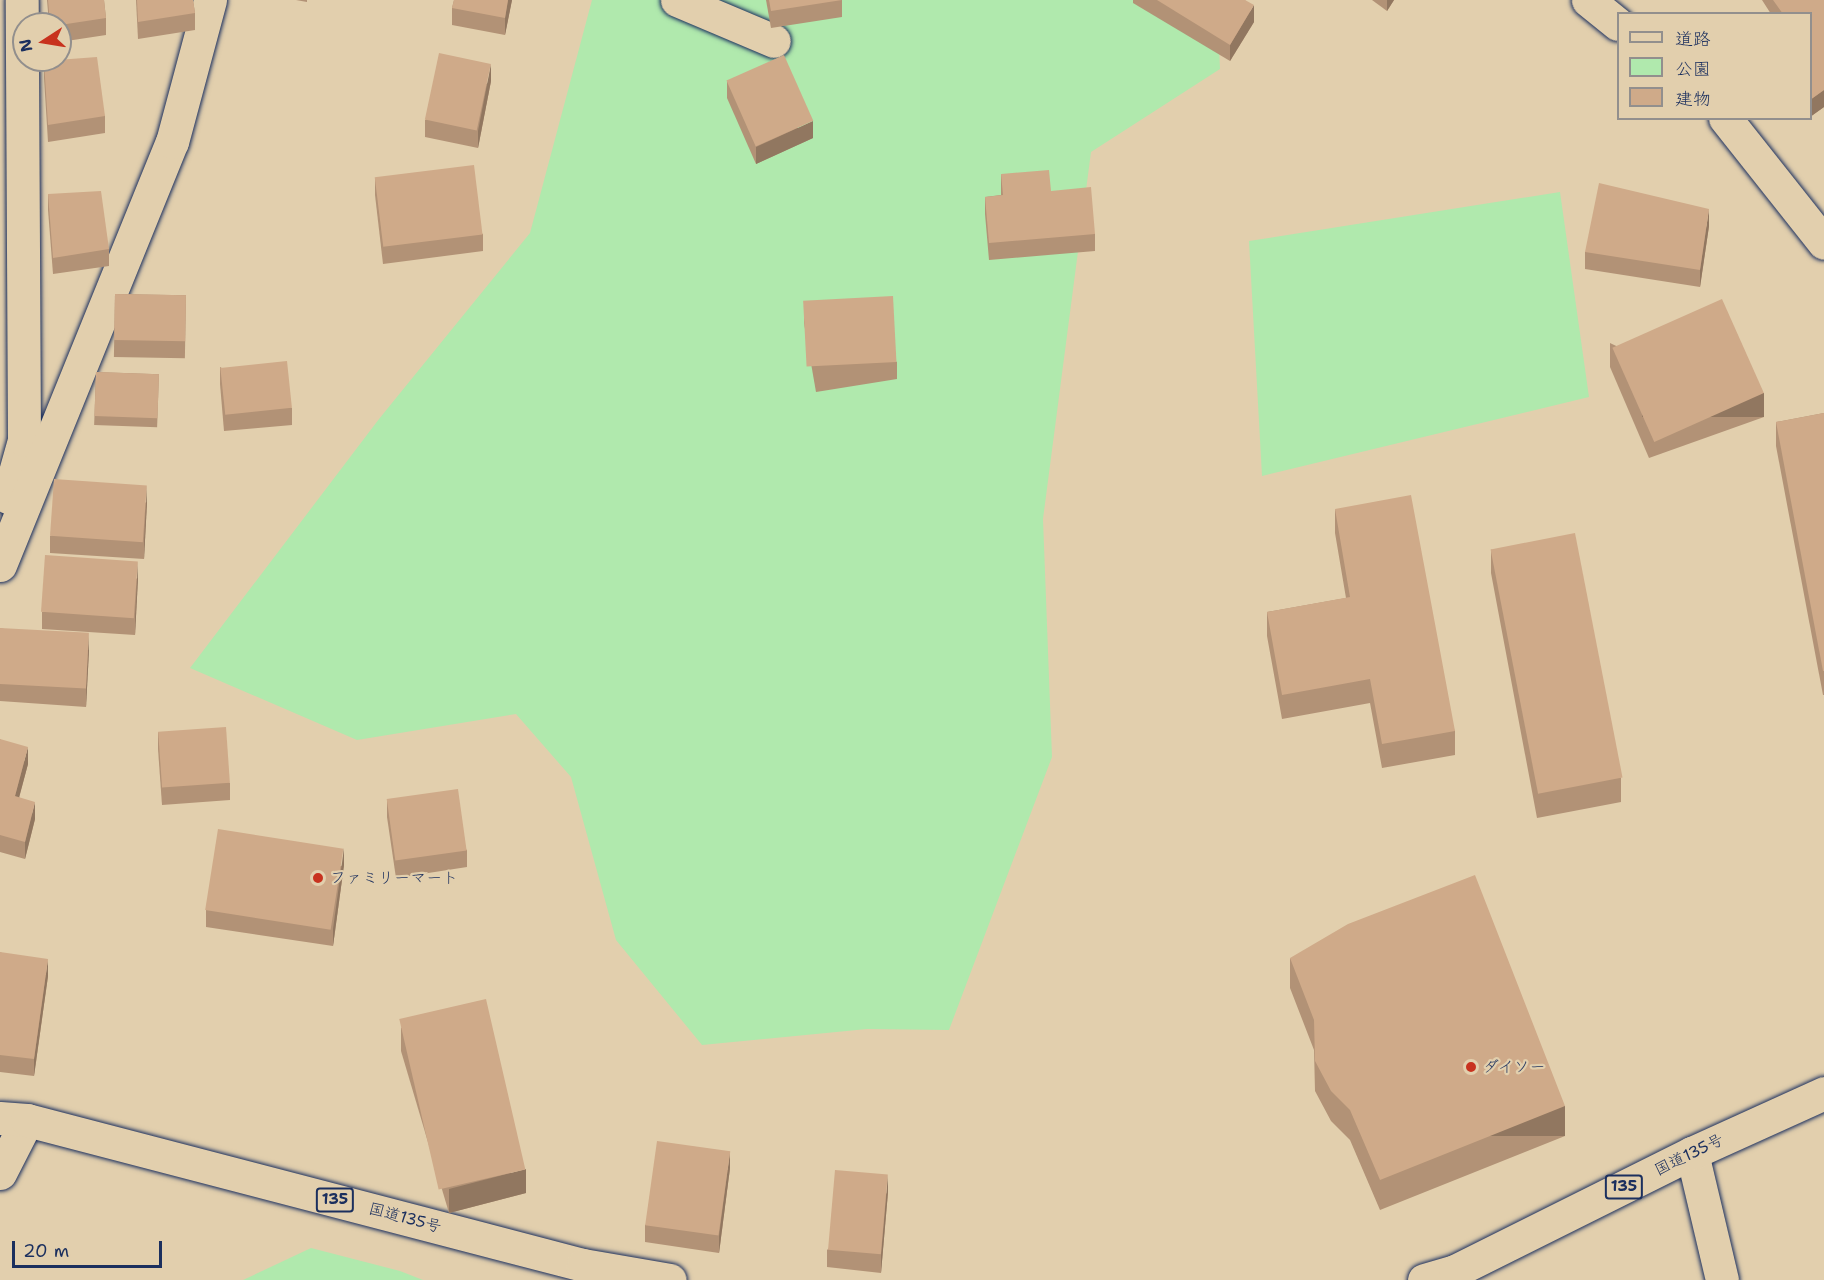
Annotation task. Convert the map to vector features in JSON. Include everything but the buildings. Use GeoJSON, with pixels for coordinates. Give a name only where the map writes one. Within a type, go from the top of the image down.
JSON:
{"type":"FeatureCollection","features":[{"type":"Feature","properties":{"kind":"main road"},"geometry":{"type":"LineString","coordinates":[[0,505],[7,498],[24,440],[22,0]]}},
{"type":"Feature","properties":{"kind":"main road"},"geometry":{"type":"LineString","coordinates":[[0,564],[172,142],[210,0]]}},
{"type":"Feature","properties":{"kind":"main road"},"geometry":{"type":"LineString","coordinates":[[677,0],[774,41]]}},
{"type":"Feature","properties":{"kind":"main road"},"geometry":{"type":"LineString","coordinates":[[1588,0],[1617,23]]}},
{"type":"Feature","properties":{"kind":"main road"},"geometry":{"type":"LineString","coordinates":[[1727,120],[1824,243]]}},
{"type":"Feature","properties":{"kind":"main road","name":"国道135号"},"geometry":{"type":"LineString","coordinates":[[1424,1280],[1455,1271],[1692,1153],[1824,1093]]}},
{"type":"Feature","properties":{"kind":"main road"},"geometry":{"type":"LineString","coordinates":[[0,1173],[13,1119]]}},
{"type":"Feature","properties":{"kind":"main road","name":"国道135号"},"geometry":{"type":"LineString","coordinates":[[13,1119],[583,1264],[670,1280]]}},
{"type":"Feature","properties":{"kind":"main road"},"geometry":{"type":"LineString","coordinates":[[1692,1153],[1722,1280]]}},
{"type":"Feature","properties":{"kind":"green space"},"geometry":{"type":"Polygon","coordinates":[[[592,0],[1217,0],[1220,69],[1091,152],[1043,519],[1052,757],[949,1030],[867,1029],[702,1045],[616,940],[571,777],[516,714],[357,740],[190,668],[379,419],[530,233],[592,0]]]}},
{"type":"Feature","properties":{"kind":"green space"},"geometry":{"type":"Polygon","coordinates":[[[1560,192],[1589,397],[1262,476],[1249,241],[1560,192]]]}},
{"type":"Feature","properties":{"kind":"green space"},"geometry":{"type":"Polygon","coordinates":[[[311,1248],[400,1271],[423,1280],[243,1280],[311,1248]]]}},
{"type":"Feature","properties":{"kind":"place","name":"ファミリーマート"},"geometry":{"type":"Point","coordinates":[318,878]}},
{"type":"Feature","properties":{"kind":"place","name":"ダイソー"},"geometry":{"type":"Point","coordinates":[1471,1067]}}]}
